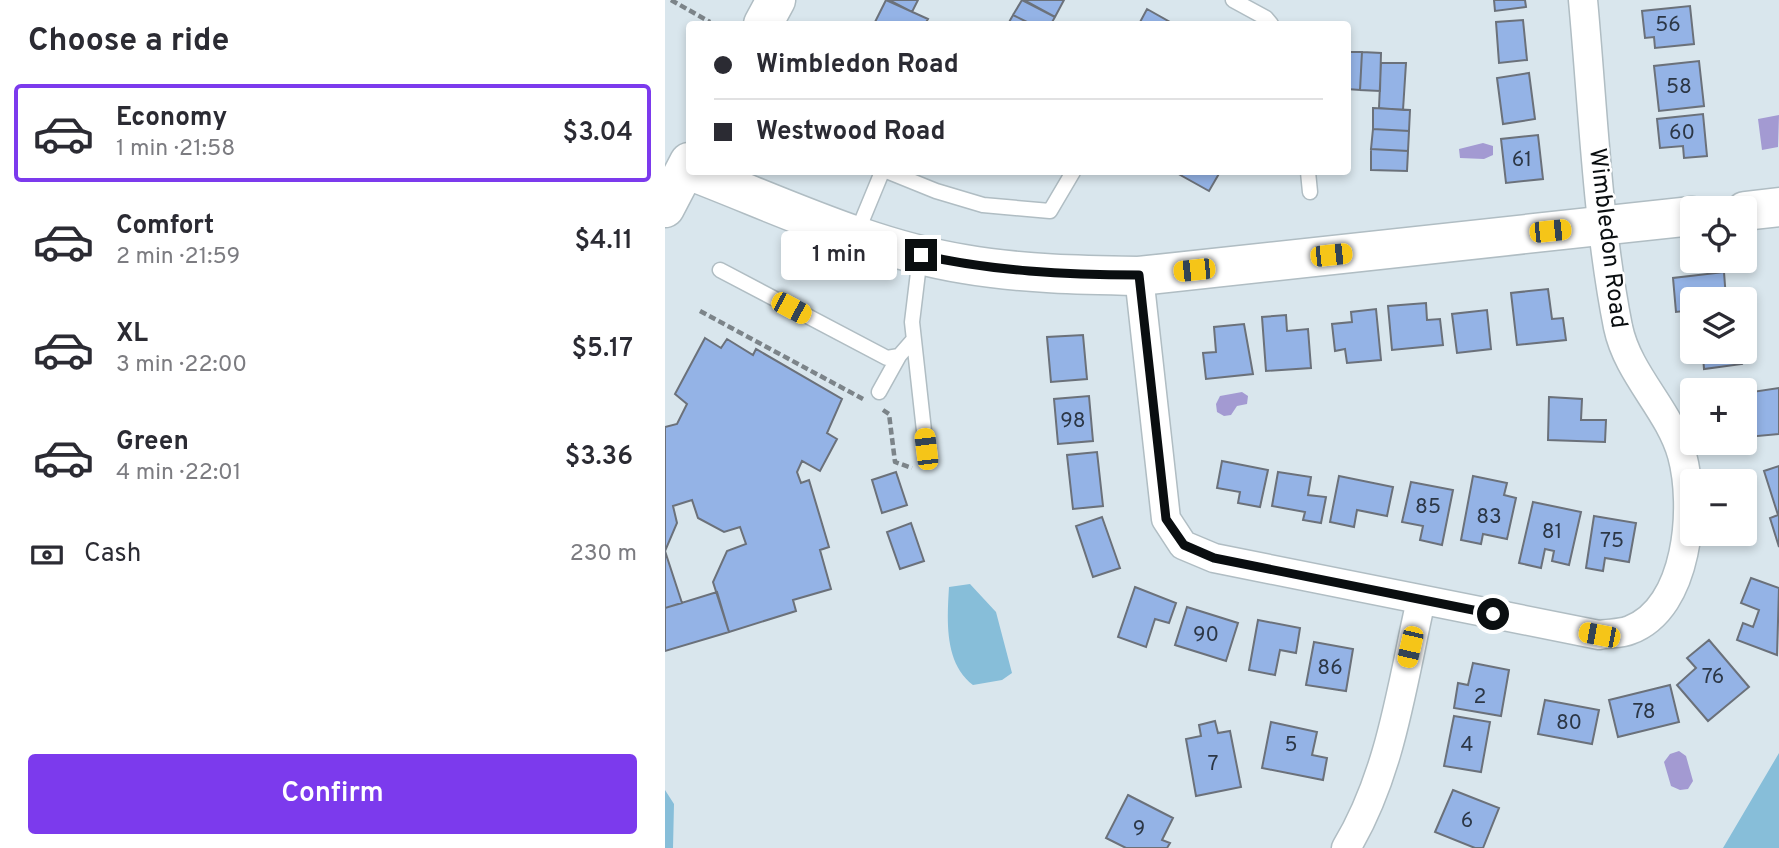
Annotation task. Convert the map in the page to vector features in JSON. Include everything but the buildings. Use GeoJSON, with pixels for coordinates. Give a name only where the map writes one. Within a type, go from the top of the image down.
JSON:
{"type":"FeatureCollection","features":[{"type":"Feature","properties":{"kind":"street"},"geometry":{"type":"LineString","coordinates":[[765,21],[776,0]]}},
{"type":"Feature","properties":{"kind":"street","name":"Wimbledon Road"},"geometry":{"type":"LineString","coordinates":[[1139,275],[1166,519],[1184,545],[1214,558],[1599,635],[1631,630],[1655,614],[1675,586],[1688,535],[1687,486],[1682,454],[1638,375],[1619,330],[1605,225],[1583,0]]}},
{"type":"Feature","properties":{"kind":"street"},"geometry":{"type":"LineString","coordinates":[[665,208],[685,167]]}},
{"type":"Feature","properties":{"kind":"street"},"geometry":{"type":"LineString","coordinates":[[705,175],[856,235],[921,255],[964,265],[1056,275],[1139,275],[1680,217]]}},
{"type":"Feature","properties":{"kind":"street"},"geometry":{"type":"LineString","coordinates":[[1757,210],[1779,207]]}},
{"type":"Feature","properties":{"kind":"street"},"geometry":{"type":"LineString","coordinates":[[1346,848],[1367,813],[1380,779],[1421,600]]}},
{"type":"Feature","properties":{"kind":"lane"},"geometry":{"type":"LineString","coordinates":[[1233,0],[1268,21]]}},
{"type":"Feature","properties":{"kind":"lane"},"geometry":{"type":"LineString","coordinates":[[856,235],[881,175]]}},
{"type":"Feature","properties":{"kind":"lane"},"geometry":{"type":"LineString","coordinates":[[896,175],[936,191],[983,205],[1050,211],[1071,175]]}},
{"type":"Feature","properties":{"kind":"lane"},"geometry":{"type":"LineString","coordinates":[[1308,175],[1310,192]]}},
{"type":"Feature","properties":{"kind":"lane"},"geometry":{"type":"LineString","coordinates":[[921,255],[914,288],[912,340],[926,449]]}},
{"type":"Feature","properties":{"kind":"lane"},"geometry":{"type":"LineString","coordinates":[[720,270],[887,358],[899,356]]}},
{"type":"Feature","properties":{"kind":"lane"},"geometry":{"type":"LineString","coordinates":[[875,398],[899,356],[912,340]]}},
{"type":"Feature","properties":{"kind":"path"},"geometry":{"type":"LineString","coordinates":[[671,0],[708,21]]}},
{"type":"Feature","properties":{"kind":"path"},"geometry":{"type":"LineString","coordinates":[[701,311],[875,398]]}},
{"type":"Feature","properties":{"kind":"path"},"geometry":{"type":"LineString","coordinates":[[880,409],[889,414],[895,463],[912,468]]}},
{"type":"Feature","properties":{"kind":"shaded area"},"geometry":{"type":"Polygon","coordinates":[[[1779,115],[1778,147],[1762,150],[1758,119],[1779,115]]]}},
{"type":"Feature","properties":{"kind":"shaded area"},"geometry":{"type":"Polygon","coordinates":[[[1483,143],[1493,146],[1493,155],[1484,159],[1460,158],[1459,149],[1483,143]]]}},
{"type":"Feature","properties":{"kind":"shaded area"},"geometry":{"type":"Polygon","coordinates":[[[1242,392],[1248,396],[1247,404],[1237,406],[1231,415],[1224,416],[1217,412],[1216,404],[1220,396],[1242,392]]]}},
{"type":"Feature","properties":{"kind":"shaded area"},"geometry":{"type":"Polygon","coordinates":[[[970,584],[996,612],[1012,673],[1002,680],[973,685],[964,676],[952,653],[948,627],[949,587],[970,584]]]}},
{"type":"Feature","properties":{"kind":"shaded area"},"geometry":{"type":"Polygon","coordinates":[[[1679,751],[1686,756],[1693,781],[1688,789],[1680,790],[1671,786],[1664,762],[1670,754],[1679,751]]]}},
{"type":"Feature","properties":{"kind":"shaded area"},"geometry":{"type":"Polygon","coordinates":[[[1779,753],[1779,848],[1723,848],[1779,753]]]}},
{"type":"Feature","properties":{"kind":"shaded area"},"geometry":{"type":"Polygon","coordinates":[[[665,790],[674,804],[673,848],[665,848],[665,790]]]}},
{"type":"Feature","properties":{"kind":"route"},"geometry":{"type":"LineString","coordinates":[[921,255],[964,265],[1056,275],[1139,275],[1156,452],[1166,519],[1184,545],[1214,558],[1493,614]]}}]}
